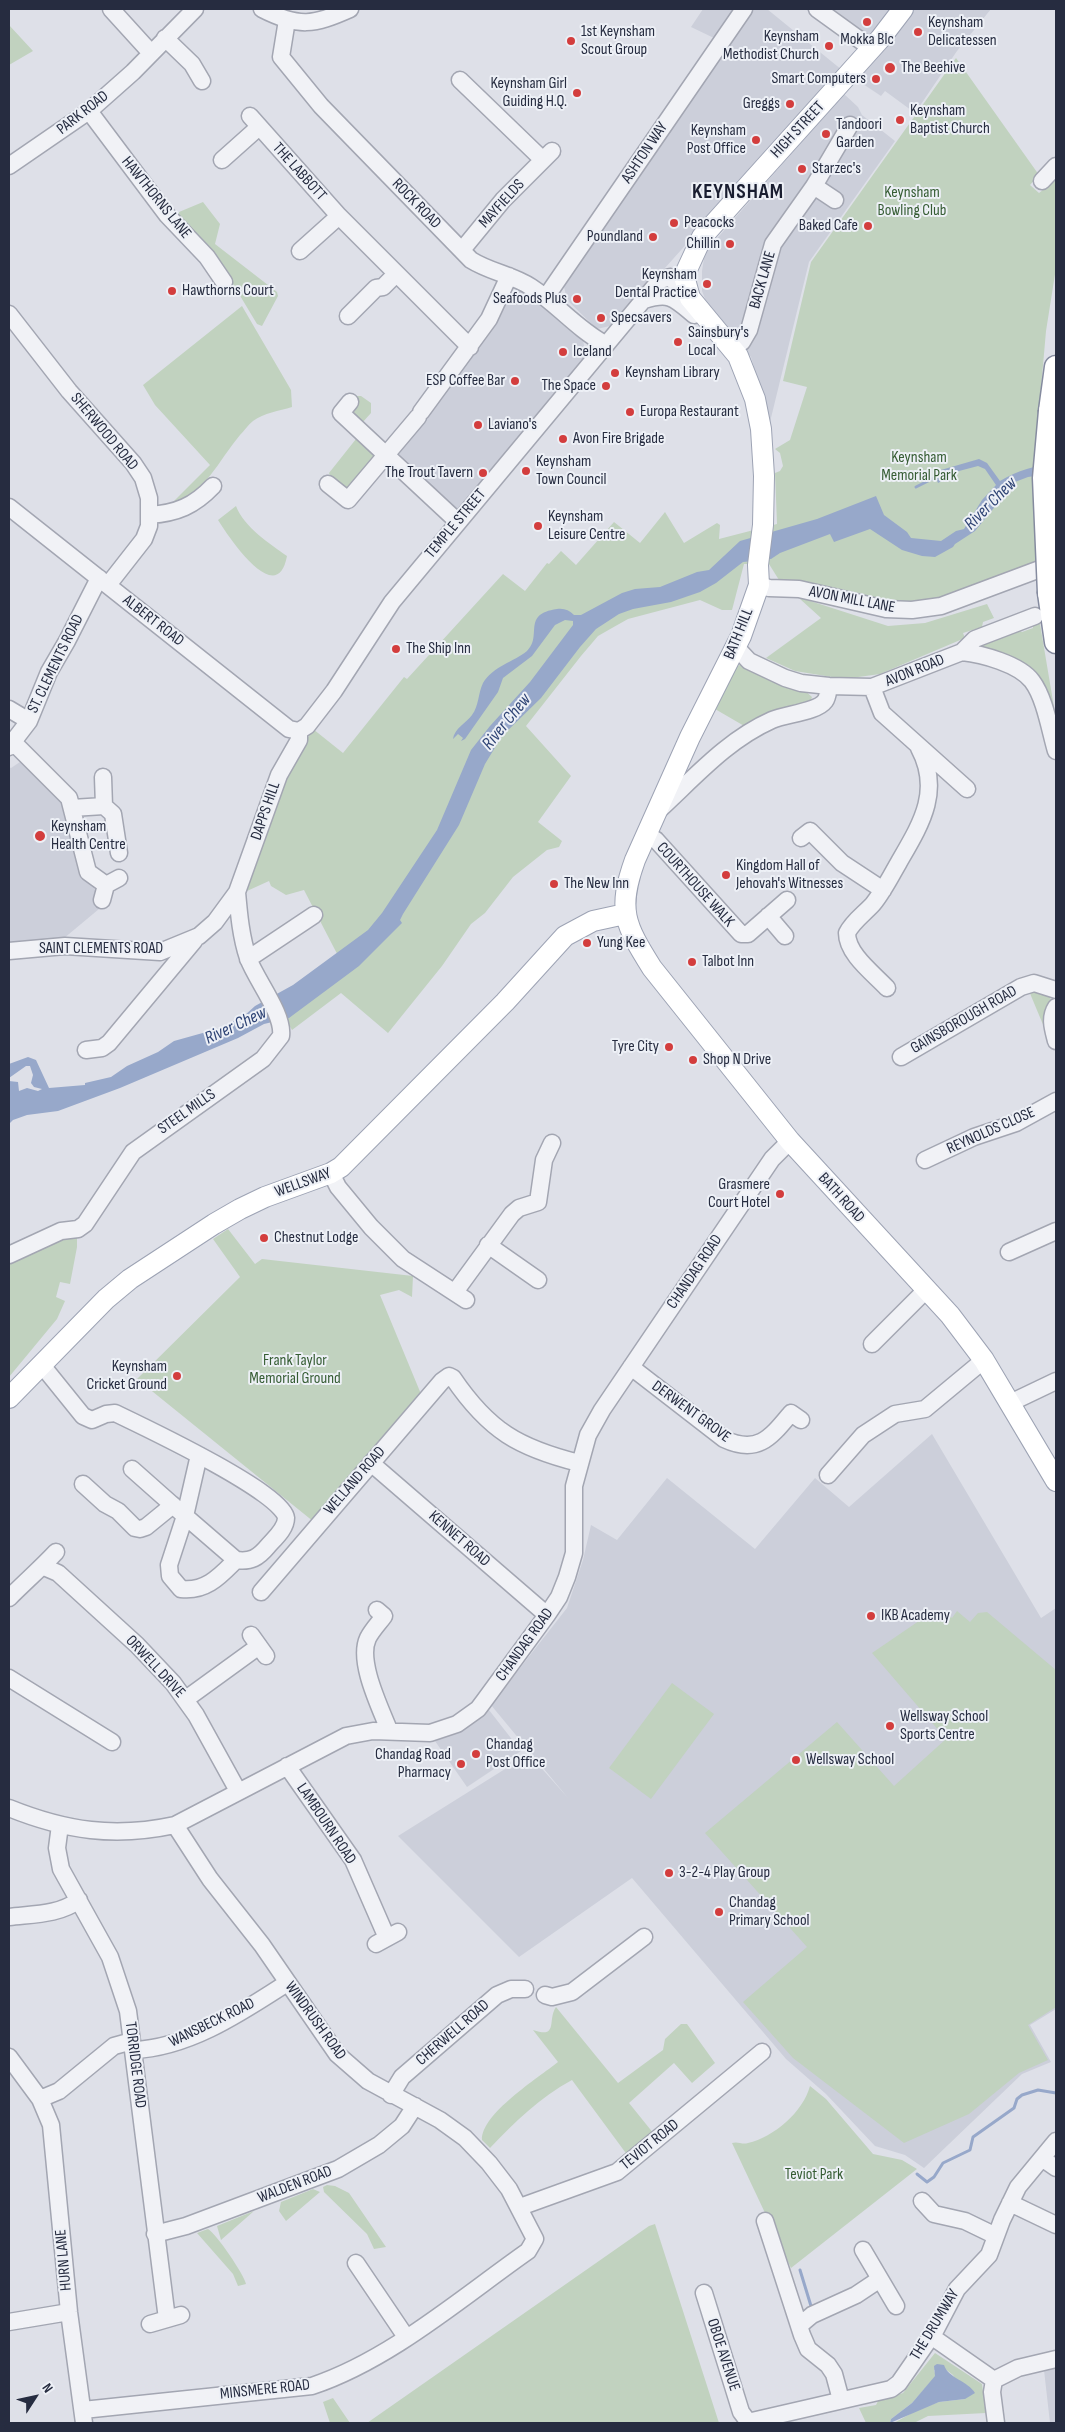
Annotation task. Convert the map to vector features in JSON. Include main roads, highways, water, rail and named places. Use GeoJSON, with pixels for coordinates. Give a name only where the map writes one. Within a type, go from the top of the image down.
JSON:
{"type":"FeatureCollection","features":[{"type":"Feature","properties":{"kind":"highway"},"geometry":{"type":"LineString","coordinates":[[1056,367],[1044,478],[1049,593],[1056,642]]}},
{"type":"Feature","properties":{"kind":"main road","name":"HIGH STREET"},"geometry":{"type":"LineString","coordinates":[[729,345],[690,298],[684,276],[702,237],[880,39],[903,9]]}},
{"type":"Feature","properties":{"kind":"main road","name":"BATH HILL"},"geometry":{"type":"LineString","coordinates":[[624,914],[628,880],[646,834],[735,646],[759,585],[758,565],[763,525],[764,476],[761,429],[748,380],[729,345]]}},
{"type":"Feature","properties":{"kind":"main road","name":"BATH ROAD"},"geometry":{"type":"LineString","coordinates":[[624,914],[634,940],[652,968],[790,1142],[950,1315],[984,1360],[1056,1481]]}},
{"type":"Feature","properties":{"kind":"main road","name":"WELLSWAY"},"geometry":{"type":"LineString","coordinates":[[9,1398],[106,1299],[130,1279],[197,1235],[265,1197],[331,1173],[347,1162],[505,1002],[565,936],[593,921],[624,914]]}},
{"type":"Feature","properties":{"kind":"water","name":"River Chew"},"geometry":{"type":"Polygon","coordinates":[[[979,459],[987,463],[1000,481],[1027,469],[1056,463],[1056,473],[1028,477],[1015,482],[975,531],[935,557],[922,556],[902,550],[870,529],[834,542],[830,534],[780,553],[771,559],[743,562],[716,583],[700,592],[671,602],[633,609],[619,614],[596,629],[541,698],[502,736],[485,764],[459,825],[403,914],[400,920],[402,923],[359,966],[289,1018],[264,1024],[238,1038],[120,1088],[58,1111],[27,1115],[13,1120],[9,1124],[9,1081],[18,1082],[19,1091],[27,1088],[38,1091],[42,1089],[34,1087],[31,1083],[33,1075],[30,1066],[26,1066],[9,1078],[9,1064],[28,1057],[36,1060],[49,1088],[85,1085],[85,1083],[111,1077],[127,1066],[158,1052],[174,1041],[217,1029],[244,1016],[255,1006],[293,985],[368,930],[382,913],[437,830],[471,750],[530,682],[573,625],[573,621],[565,620],[555,625],[532,656],[503,678],[498,692],[465,739],[461,741],[463,738],[458,734],[453,739],[458,729],[470,718],[474,711],[481,687],[487,677],[498,668],[527,651],[531,645],[534,626],[539,616],[546,612],[560,609],[574,615],[581,615],[622,593],[635,589],[660,587],[697,572],[709,570],[740,541],[817,519],[876,496],[884,515],[907,532],[911,538],[941,541],[956,531],[964,529],[982,500],[996,485],[985,469],[978,466],[959,471],[938,483],[934,472],[979,459]]]}},
{"type":"Feature","properties":{"kind":"water"},"geometry":{"type":"Polygon","coordinates":[[[937,2364],[944,2365],[950,2373],[968,2385],[975,2393],[965,2399],[939,2402],[890,2423],[891,2419],[912,2403],[935,2376],[934,2366],[937,2364]]]}},
{"type":"Feature","properties":{"kind":"waterway"},"geometry":{"type":"LineString","coordinates":[[916,487],[938,476]]}},
{"type":"Feature","properties":{"kind":"waterway"},"geometry":{"type":"LineString","coordinates":[[917,2174],[927,2182],[934,2177],[943,2163],[970,2150],[973,2137],[1014,2108],[1017,2099],[1022,2095],[1038,2090],[1056,2093]]}},
{"type":"Feature","properties":{"kind":"waterway"},"geometry":{"type":"LineString","coordinates":[[800,2270],[811,2306]]}},
{"type":"Feature","properties":{"kind":"place","name":"Mokka Blc"},"geometry":{"type":"Point","coordinates":[867,22]}},
{"type":"Feature","properties":{"kind":"place","name":"Keynsham Delicatessen"},"geometry":{"type":"Point","coordinates":[918,32]}},
{"type":"Feature","properties":{"kind":"place","name":"1st Keynsham Scout Group"},"geometry":{"type":"Point","coordinates":[571,41]}},
{"type":"Feature","properties":{"kind":"place","name":"Keynsham Methodist Church"},"geometry":{"type":"Point","coordinates":[829,46]}},
{"type":"Feature","properties":{"kind":"place","name":"The Beehive"},"geometry":{"type":"Point","coordinates":[890,68]}},
{"type":"Feature","properties":{"kind":"place","name":"Smart Computers"},"geometry":{"type":"Point","coordinates":[876,79]}},
{"type":"Feature","properties":{"kind":"place","name":"Keynsham Girl Guiding H.Q."},"geometry":{"type":"Point","coordinates":[577,93]}},
{"type":"Feature","properties":{"kind":"place","name":"Greggs"},"geometry":{"type":"Point","coordinates":[790,104]}},
{"type":"Feature","properties":{"kind":"place","name":"Keynsham Baptist Church"},"geometry":{"type":"Point","coordinates":[900,120]}},
{"type":"Feature","properties":{"kind":"place","name":"Tandoori Garden"},"geometry":{"type":"Point","coordinates":[826,134]}},
{"type":"Feature","properties":{"kind":"place","name":"Keynsham Post Office"},"geometry":{"type":"Point","coordinates":[756,140]}},
{"type":"Feature","properties":{"kind":"place","name":"Starzec's"},"geometry":{"type":"Point","coordinates":[802,169]}},
{"type":"Feature","properties":{"kind":"place","name":"Peacocks"},"geometry":{"type":"Point","coordinates":[674,223]}},
{"type":"Feature","properties":{"kind":"place","name":"Baked Cafe"},"geometry":{"type":"Point","coordinates":[868,226]}},
{"type":"Feature","properties":{"kind":"place","name":"Poundland"},"geometry":{"type":"Point","coordinates":[653,237]}},
{"type":"Feature","properties":{"kind":"place","name":"Chillin"},"geometry":{"type":"Point","coordinates":[730,244]}},
{"type":"Feature","properties":{"kind":"place","name":"Keynsham Dental Practice"},"geometry":{"type":"Point","coordinates":[707,284]}},
{"type":"Feature","properties":{"kind":"place","name":"Hawthorns Court"},"geometry":{"type":"Point","coordinates":[172,291]}},
{"type":"Feature","properties":{"kind":"place","name":"Seafoods Plus"},"geometry":{"type":"Point","coordinates":[577,299]}},
{"type":"Feature","properties":{"kind":"place","name":"Specsavers"},"geometry":{"type":"Point","coordinates":[601,318]}},
{"type":"Feature","properties":{"kind":"place","name":"Sainsbury's Local"},"geometry":{"type":"Point","coordinates":[678,342]}},
{"type":"Feature","properties":{"kind":"place","name":"Iceland"},"geometry":{"type":"Point","coordinates":[563,352]}},
{"type":"Feature","properties":{"kind":"place","name":"Keynsham Library"},"geometry":{"type":"Point","coordinates":[615,373]}},
{"type":"Feature","properties":{"kind":"place","name":"ESP Coffee Bar"},"geometry":{"type":"Point","coordinates":[515,381]}},
{"type":"Feature","properties":{"kind":"place","name":"The Space"},"geometry":{"type":"Point","coordinates":[606,386]}},
{"type":"Feature","properties":{"kind":"place","name":"Europa Restaurant"},"geometry":{"type":"Point","coordinates":[630,412]}},
{"type":"Feature","properties":{"kind":"place","name":"Laviano's"},"geometry":{"type":"Point","coordinates":[478,425]}},
{"type":"Feature","properties":{"kind":"place","name":"Avon Fire Brigade"},"geometry":{"type":"Point","coordinates":[563,439]}},
{"type":"Feature","properties":{"kind":"place","name":"Keynsham Town Council"},"geometry":{"type":"Point","coordinates":[526,471]}},
{"type":"Feature","properties":{"kind":"place","name":"The Trout Tavern"},"geometry":{"type":"Point","coordinates":[483,473]}},
{"type":"Feature","properties":{"kind":"place","name":"Keynsham Leisure Centre"},"geometry":{"type":"Point","coordinates":[538,526]}},
{"type":"Feature","properties":{"kind":"place","name":"The Ship Inn"},"geometry":{"type":"Point","coordinates":[396,649]}},
{"type":"Feature","properties":{"kind":"place","name":"Keynsham Health Centre"},"geometry":{"type":"Point","coordinates":[40,836]}},
{"type":"Feature","properties":{"kind":"place","name":"Kingdom Hall of Jehovah's Witnesses"},"geometry":{"type":"Point","coordinates":[726,875]}},
{"type":"Feature","properties":{"kind":"place","name":"The New Inn"},"geometry":{"type":"Point","coordinates":[554,884]}},
{"type":"Feature","properties":{"kind":"place","name":"Yung Kee"},"geometry":{"type":"Point","coordinates":[587,943]}},
{"type":"Feature","properties":{"kind":"place","name":"Talbot Inn"},"geometry":{"type":"Point","coordinates":[692,962]}},
{"type":"Feature","properties":{"kind":"place","name":"Tyre City"},"geometry":{"type":"Point","coordinates":[669,1047]}},
{"type":"Feature","properties":{"kind":"place","name":"Shop N Drive"},"geometry":{"type":"Point","coordinates":[693,1060]}},
{"type":"Feature","properties":{"kind":"place","name":"Grasmere Court Hotel"},"geometry":{"type":"Point","coordinates":[780,1194]}},
{"type":"Feature","properties":{"kind":"place","name":"Chestnut Lodge"},"geometry":{"type":"Point","coordinates":[264,1238]}},
{"type":"Feature","properties":{"kind":"place","name":"Keynsham Cricket Ground"},"geometry":{"type":"Point","coordinates":[177,1376]}},
{"type":"Feature","properties":{"kind":"place","name":"IKB Academy"},"geometry":{"type":"Point","coordinates":[871,1616]}},
{"type":"Feature","properties":{"kind":"place","name":"Wellsway School Sports Centre"},"geometry":{"type":"Point","coordinates":[890,1726]}},
{"type":"Feature","properties":{"kind":"place","name":"Chandag Post Office"},"geometry":{"type":"Point","coordinates":[476,1754]}},
{"type":"Feature","properties":{"kind":"place","name":"Wellsway School"},"geometry":{"type":"Point","coordinates":[796,1760]}},
{"type":"Feature","properties":{"kind":"place","name":"Chandag Road Pharmacy"},"geometry":{"type":"Point","coordinates":[461,1764]}},
{"type":"Feature","properties":{"kind":"place","name":"3-2-4 Play Group"},"geometry":{"type":"Point","coordinates":[669,1873]}},
{"type":"Feature","properties":{"kind":"place","name":"Chandag Primary School"},"geometry":{"type":"Point","coordinates":[719,1912]}},
{"type":"Feature","properties":{"kind":"district","name":"KEYNSHAM"},"geometry":{"type":"Point","coordinates":[738,193]}},
{"type":"Feature","properties":{"kind":"park label","name":"Keynsham Bowling Club"},"geometry":{"type":"Point","coordinates":[912,202]}},
{"type":"Feature","properties":{"kind":"park label","name":"Keynsham Memorial Park"},"geometry":{"type":"Point","coordinates":[919,467]}},
{"type":"Feature","properties":{"kind":"park label","name":"Frank Taylor Memorial Ground"},"geometry":{"type":"Point","coordinates":[295,1370]}},
{"type":"Feature","properties":{"kind":"park label","name":"Teviot Park"},"geometry":{"type":"Point","coordinates":[814,2175]}}]}
